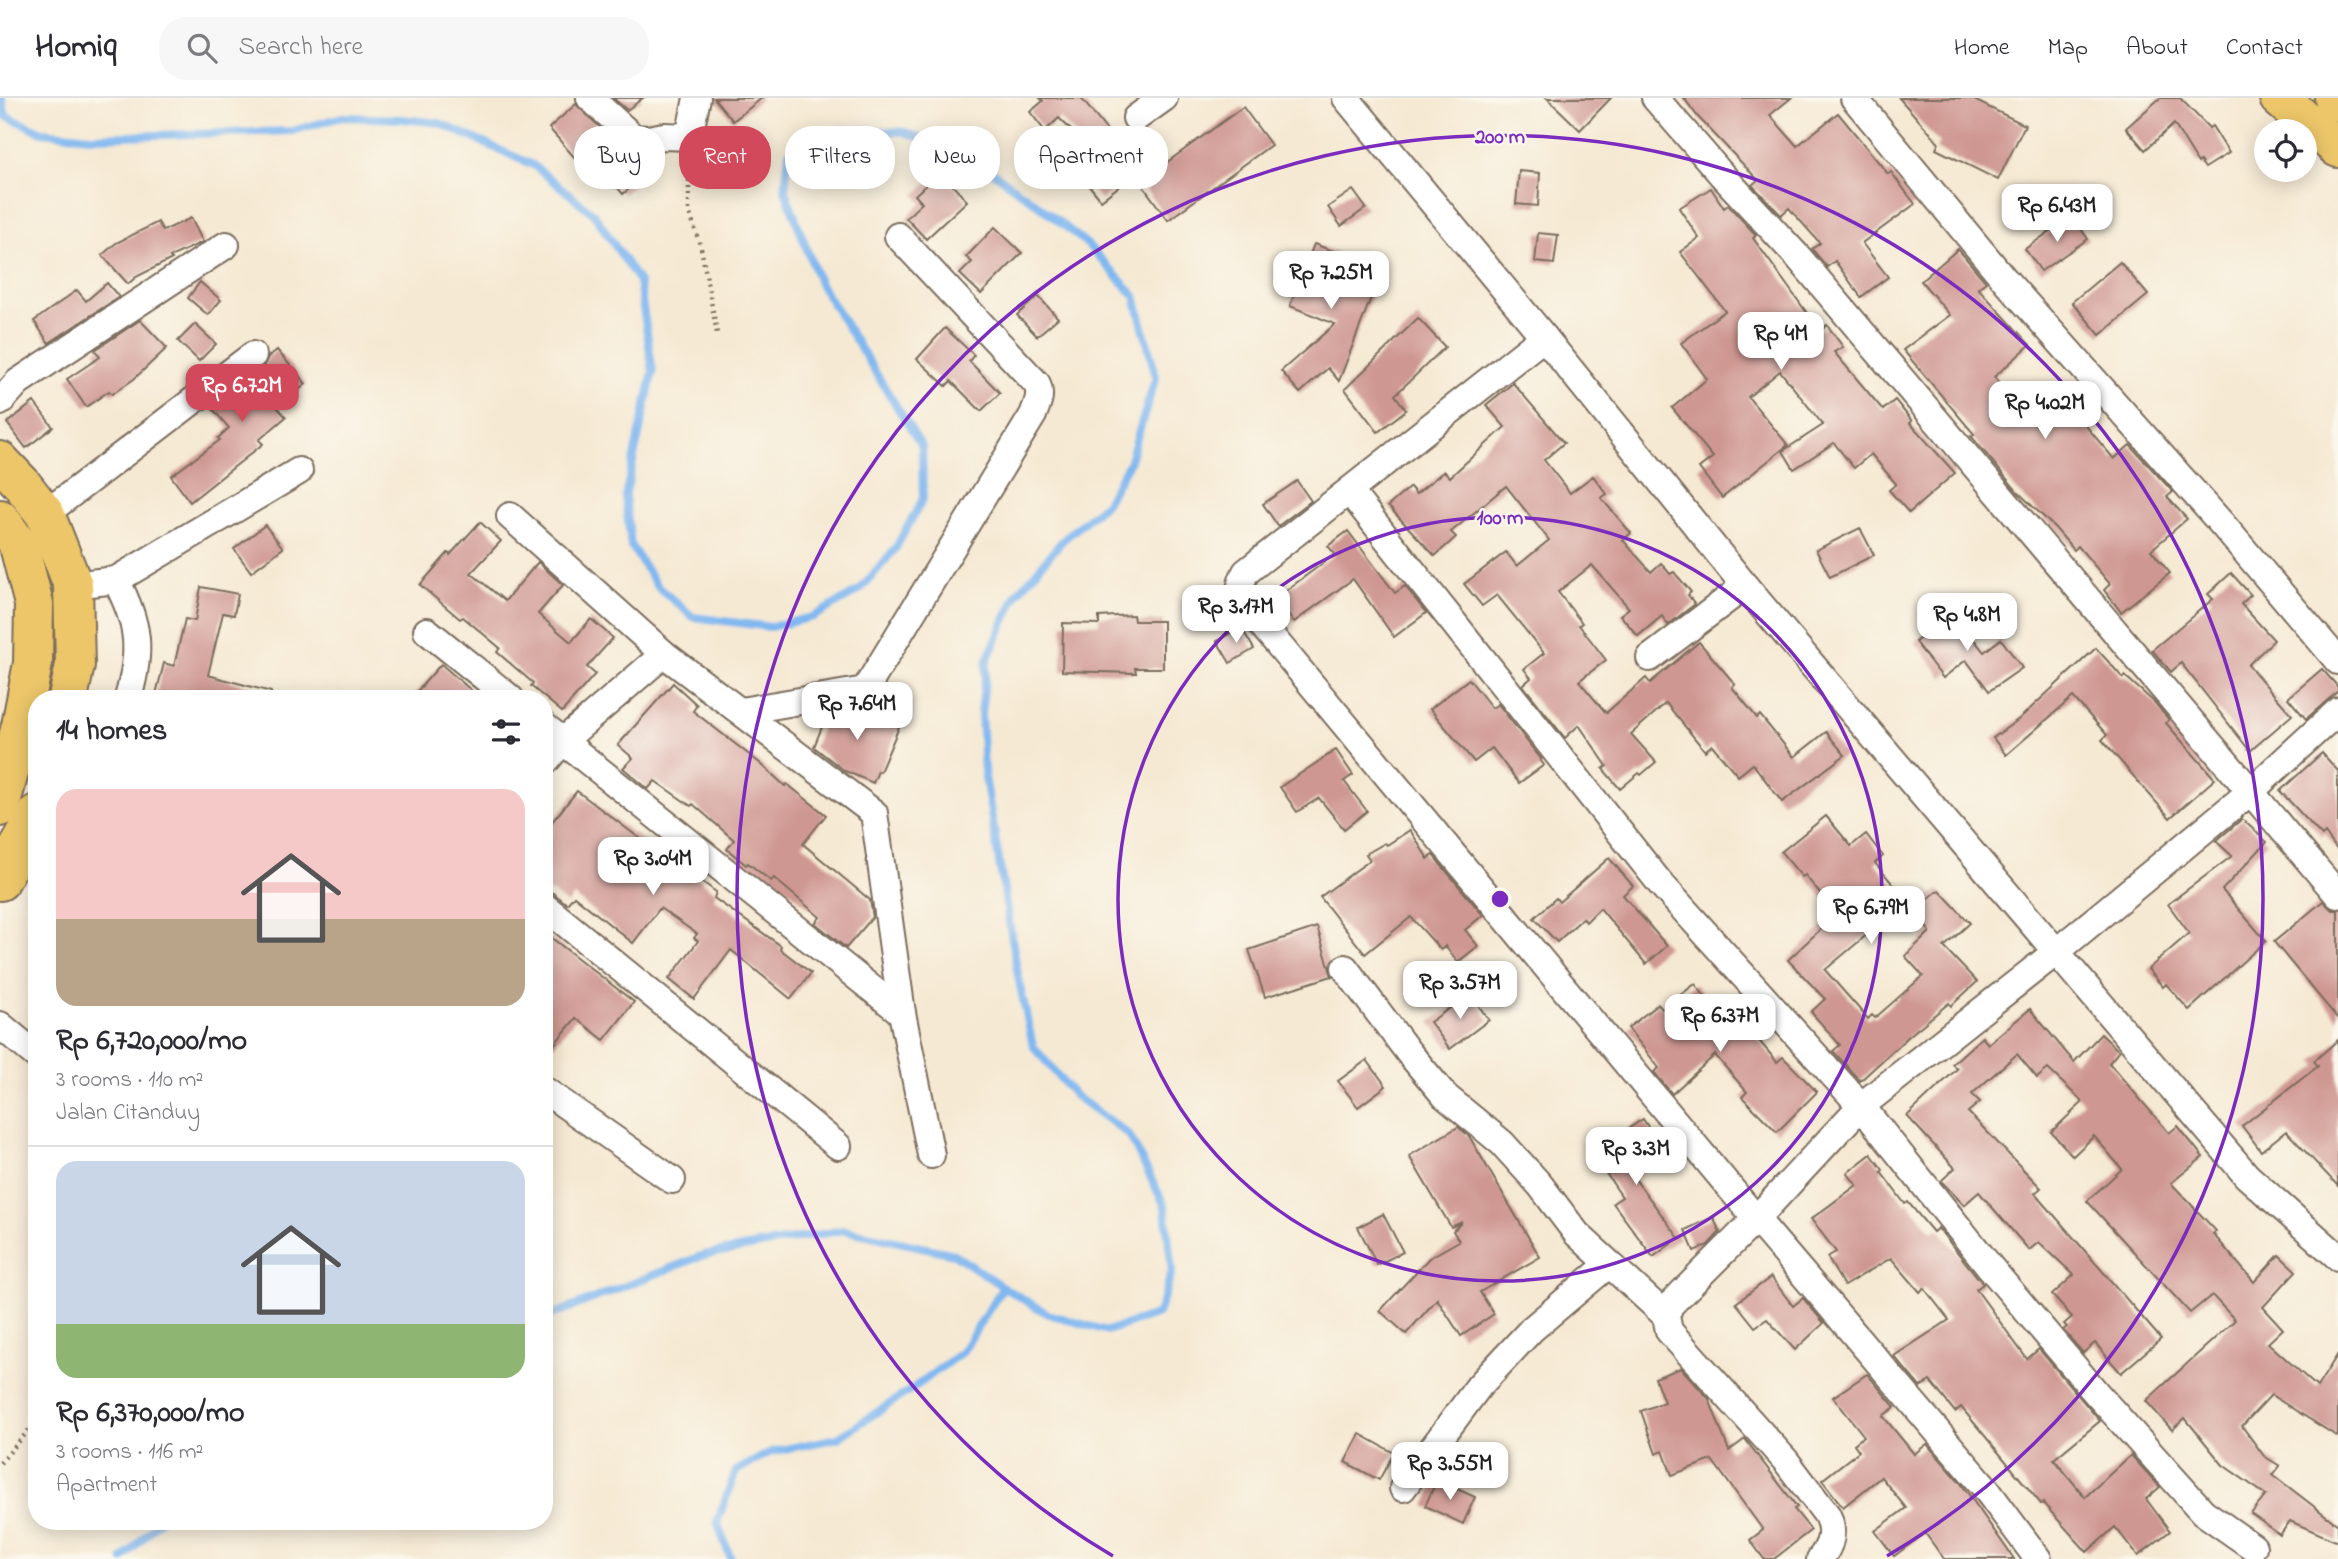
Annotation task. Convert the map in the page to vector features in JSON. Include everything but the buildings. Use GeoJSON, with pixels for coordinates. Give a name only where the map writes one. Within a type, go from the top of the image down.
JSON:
{"type":"FeatureCollection","features":[{"type":"Feature","properties":{"kind":"main road"},"geometry":{"type":"LineString","coordinates":[[2279,98],[2338,148]]}},
{"type":"Feature","properties":{"kind":"main road"},"geometry":{"type":"LineString","coordinates":[[2333,98],[2338,102]]}},
{"type":"Feature","properties":{"kind":"main road"},"geometry":{"type":"LineString","coordinates":[[0,461],[45,514],[73,585],[75,666],[70,690]]}},
{"type":"Feature","properties":{"kind":"main road"},"geometry":{"type":"LineString","coordinates":[[0,519],[19,546],[34,604],[33,663],[21,726],[0,807]]}},
{"type":"Feature","properties":{"kind":"main road"},"geometry":{"type":"LineString","coordinates":[[0,881],[28,830]]}},
{"type":"Feature","properties":{"kind":"street"},"geometry":{"type":"LineString","coordinates":[[590,98],[634,138],[679,137]]}},
{"type":"Feature","properties":{"kind":"street"},"geometry":{"type":"LineString","coordinates":[[691,126],[697,98]]}},
{"type":"Feature","properties":{"kind":"street"},"geometry":{"type":"LineString","coordinates":[[1136,118],[1164,98]]}},
{"type":"Feature","properties":{"kind":"street"},"geometry":{"type":"LineString","coordinates":[[1346,98],[1745,586],[2056,952],[2247,1175],[2338,1257]]}},
{"type":"Feature","properties":{"kind":"street"},"geometry":{"type":"LineString","coordinates":[[1655,98],[1721,175],[1799,258],[2338,895]]}},
{"type":"Feature","properties":{"kind":"street"},"geometry":{"type":"LineString","coordinates":[[1854,98],[2005,280],[2222,524],[2338,661]]}},
{"type":"Feature","properties":{"kind":"street"},"geometry":{"type":"LineString","coordinates":[[741,711],[865,690],[1032,415],[1039,399],[1037,384],[898,236]]}},
{"type":"Feature","properties":{"kind":"street"},"geometry":{"type":"LineString","coordinates":[[0,402],[18,382],[226,245]]}},
{"type":"Feature","properties":{"kind":"street"},"geometry":{"type":"LineString","coordinates":[[1544,337],[1246,572],[1241,581],[1240,593],[1243,602],[1756,1219],[1983,1485],[2038,1559]]}},
{"type":"Feature","properties":{"kind":"street"},"geometry":{"type":"LineString","coordinates":[[45,514],[253,355]]}},
{"type":"Feature","properties":{"kind":"street"},"geometry":{"type":"LineString","coordinates":[[73,585],[116,580],[299,471]]}},
{"type":"Feature","properties":{"kind":"street"},"geometry":{"type":"LineString","coordinates":[[1350,492],[1660,883],[1861,1106],[2096,1394],[2203,1512],[2253,1547]]}},
{"type":"Feature","properties":{"kind":"street"},"geometry":{"type":"LineString","coordinates":[[510,516],[664,654],[874,813],[902,1013],[931,1155]]}},
{"type":"Feature","properties":{"kind":"street"},"geometry":{"type":"LineString","coordinates":[[116,580],[130,607],[137,647],[130,690]]}},
{"type":"Feature","properties":{"kind":"street"},"geometry":{"type":"LineString","coordinates":[[1650,658],[1745,586]]}},
{"type":"Feature","properties":{"kind":"street"},"geometry":{"type":"LineString","coordinates":[[427,631],[500,690]]}},
{"type":"Feature","properties":{"kind":"street"},"geometry":{"type":"LineString","coordinates":[[664,654],[553,733],[902,1013]]}},
{"type":"Feature","properties":{"kind":"street"},"geometry":{"type":"LineString","coordinates":[[1820,1559],[1831,1540],[1832,1524],[1828,1515],[1786,1461],[1674,1337],[1666,1316],[1670,1305],[1756,1219],[1861,1106],[2056,952],[2250,792],[2338,711]]}},
{"type":"Feature","properties":{"kind":"street"},"geometry":{"type":"LineString","coordinates":[[553,913],[838,1146]]}},
{"type":"Feature","properties":{"kind":"street"},"geometry":{"type":"LineString","coordinates":[[1345,968],[1445,1096],[1502,1143],[1540,1185],[1577,1234],[1666,1316]]}},
{"type":"Feature","properties":{"kind":"street"},"geometry":{"type":"LineString","coordinates":[[0,1025],[28,1048]]}},
{"type":"Feature","properties":{"kind":"street"},"geometry":{"type":"LineString","coordinates":[[553,1096],[672,1180]]}},
{"type":"Feature","properties":{"kind":"street"},"geometry":{"type":"LineString","coordinates":[[1403,1488],[1479,1386],[1532,1329],[1609,1264]]}},
{"type":"Feature","properties":{"kind":"path"},"geometry":{"type":"LineString","coordinates":[[689,189],[689,211],[701,248],[717,333]]}},
{"type":"Feature","properties":{"kind":"path"},"geometry":{"type":"LineString","coordinates":[[0,1464],[28,1431]]}},
{"type":"Feature","properties":{"kind":"waterway"},"geometry":{"type":"LineString","coordinates":[[2,98],[6,116],[42,132],[91,137],[292,131],[342,117],[439,123],[533,165],[594,214],[639,282],[653,372],[625,497],[631,546],[658,587],[693,617],[770,627],[813,617],[860,590],[895,549],[923,499],[922,447],[819,282],[785,190],[789,153],[841,130],[905,132],[980,163],[1087,244],[1135,296],[1156,377],[1129,463],[1105,504],[1062,541],[1017,594],[987,660],[981,713],[984,771],[1019,981],[1033,1046],[1074,1095],[1129,1135],[1165,1206],[1172,1272],[1158,1314],[1107,1331],[1048,1314],[954,1254],[844,1230],[704,1255],[553,1314]]}},
{"type":"Feature","properties":{"kind":"waterway"},"geometry":{"type":"LineString","coordinates":[[731,1559],[717,1522],[736,1471],[771,1452],[838,1438],[912,1389],[962,1352],[1003,1287]]}},
{"type":"Feature","properties":{"kind":"waterway"},"geometry":{"type":"LineString","coordinates":[[123,1559],[150,1530]]}}]}
